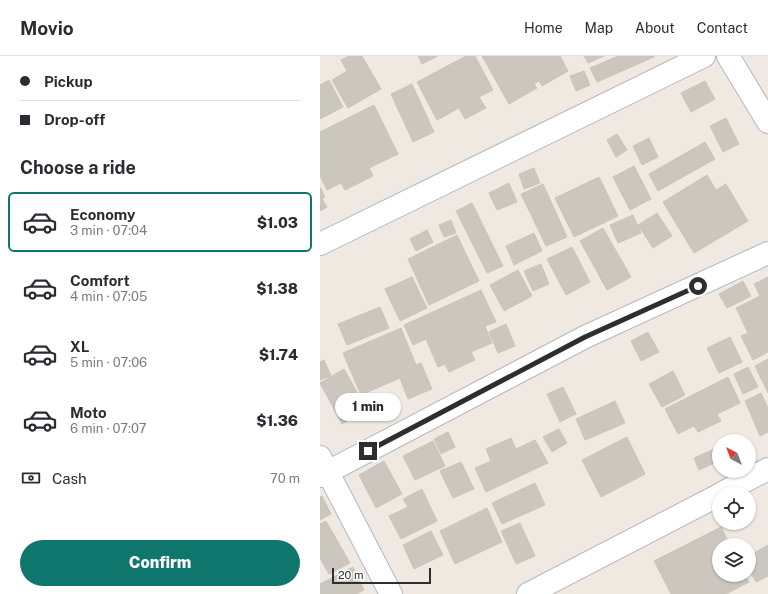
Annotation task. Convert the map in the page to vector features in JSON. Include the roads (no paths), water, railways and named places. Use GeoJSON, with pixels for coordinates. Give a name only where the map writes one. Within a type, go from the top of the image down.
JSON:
{"type":"FeatureCollection","features":[{"type":"Feature","properties":{"kind":"street"},"geometry":{"type":"LineString","coordinates":[[320,244],[704,56]]}},
{"type":"Feature","properties":{"kind":"street"},"geometry":{"type":"LineString","coordinates":[[728,56],[768,122]]}},
{"type":"Feature","properties":{"kind":"street"},"geometry":{"type":"LineString","coordinates":[[391,594],[323,469],[585,337],[768,253]]}},
{"type":"Feature","properties":{"kind":"street"},"geometry":{"type":"LineString","coordinates":[[735,486],[768,469]]}},
{"type":"Feature","properties":{"kind":"street"},"geometry":{"type":"LineString","coordinates":[[528,594],[712,499]]}}]}
